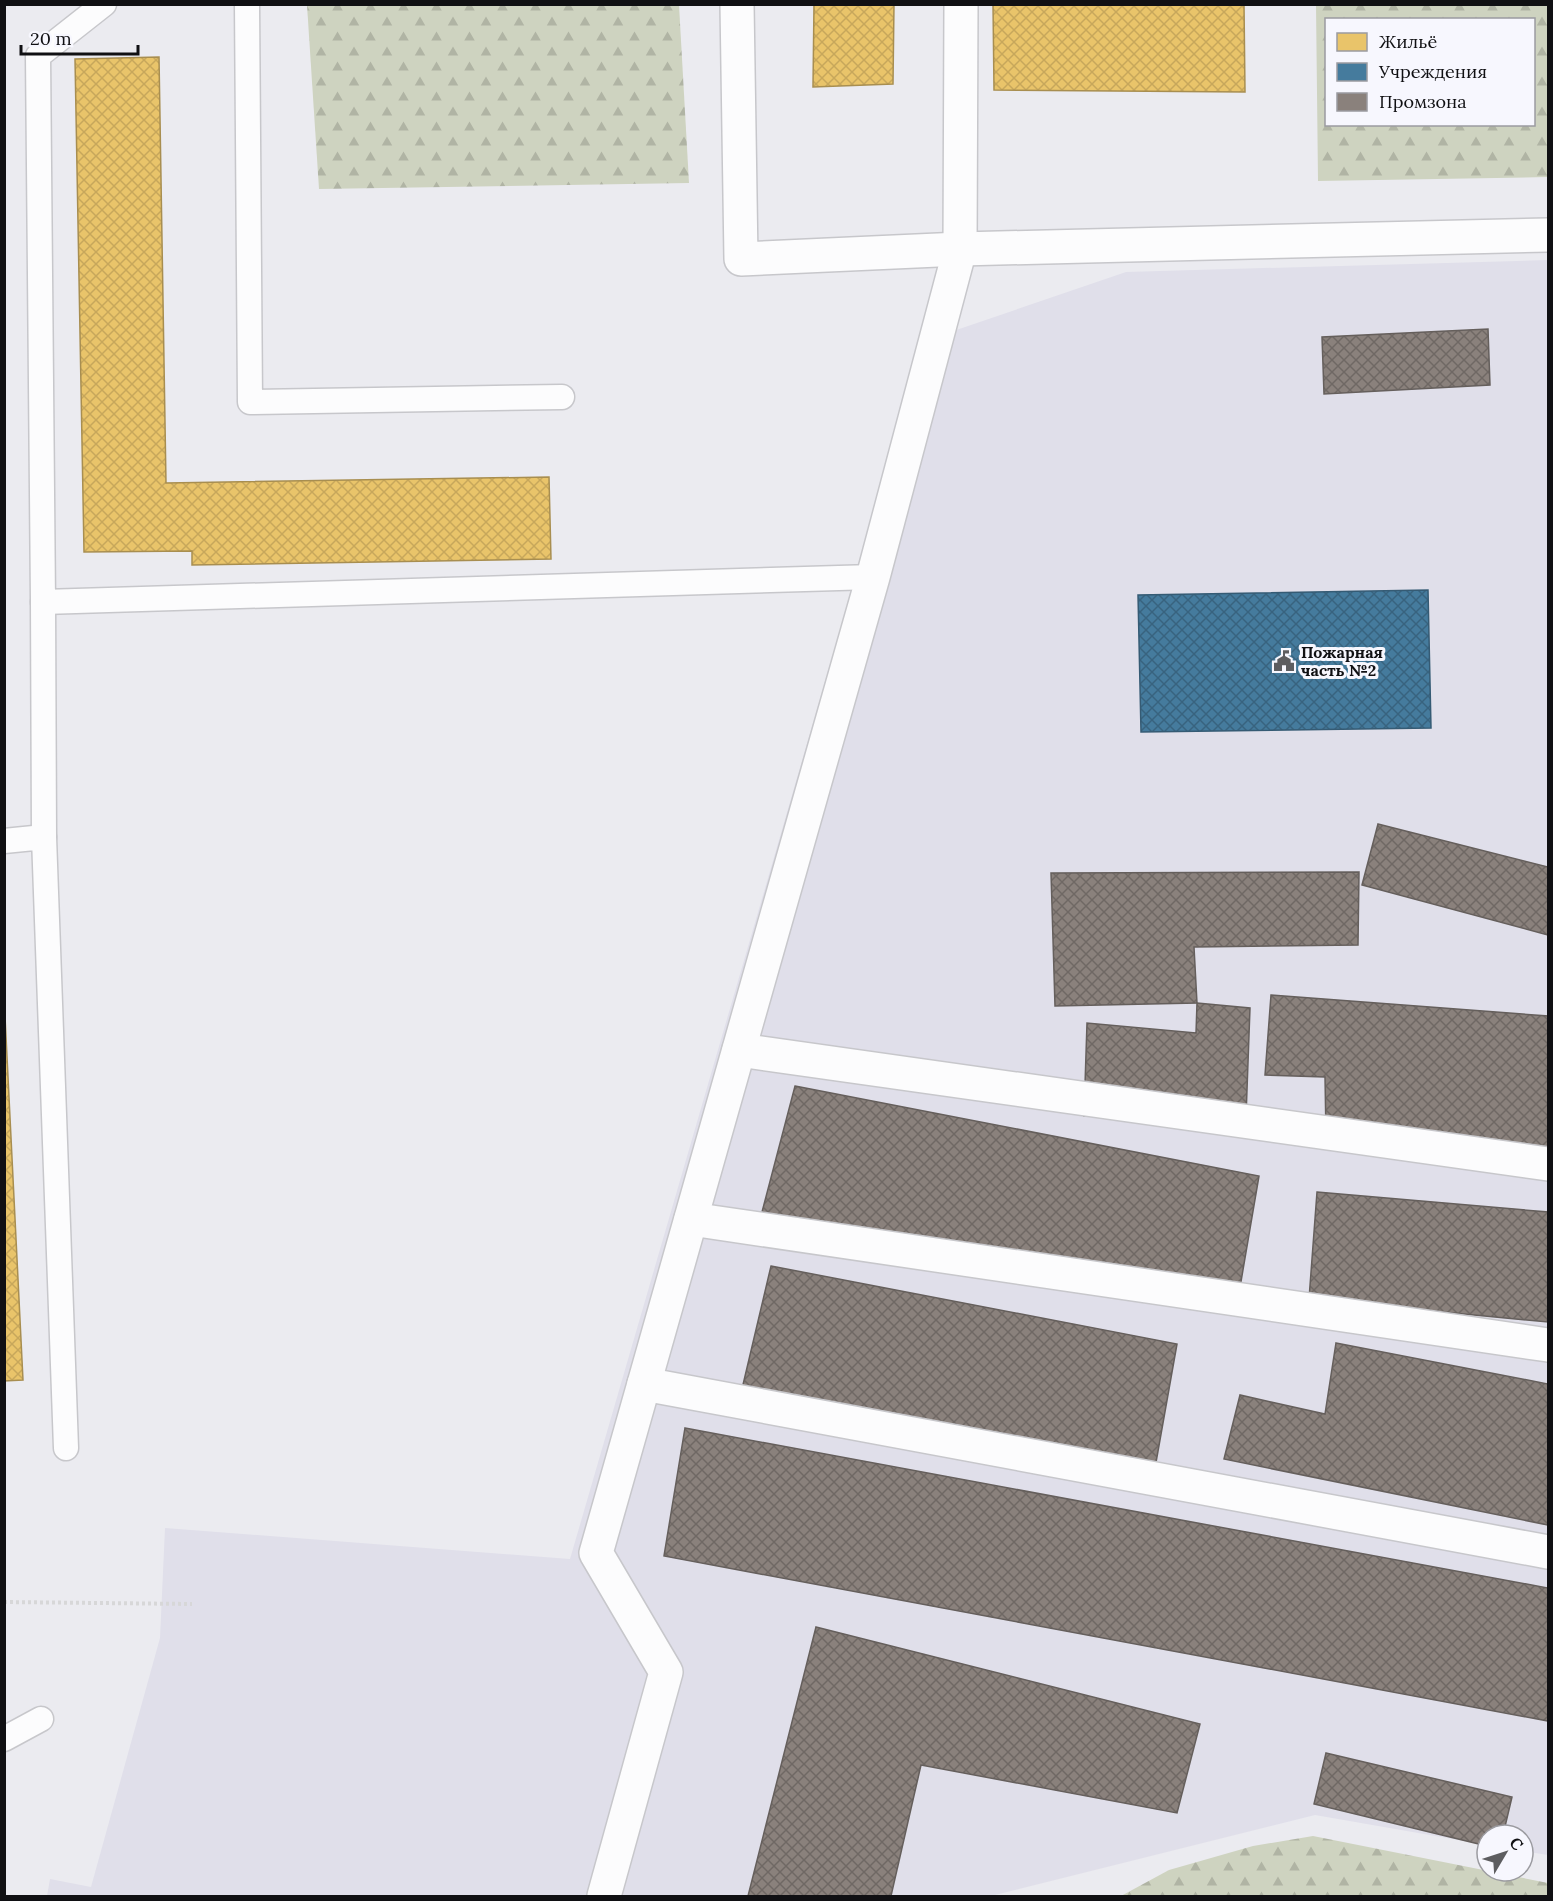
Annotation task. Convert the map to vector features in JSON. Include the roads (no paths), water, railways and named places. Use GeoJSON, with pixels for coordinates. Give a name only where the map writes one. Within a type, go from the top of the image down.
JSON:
{"type":"FeatureCollection","features":[{"type":"Feature","properties":{"kind":"street"},"geometry":{"type":"LineString","coordinates":[[737,4],[741,259],[960,249],[1548,235]]}},
{"type":"Feature","properties":{"kind":"street"},"geometry":{"type":"LineString","coordinates":[[604,1896],[666,1672],[596,1553],[873,577],[960,249],[961,4]]}},
{"type":"Feature","properties":{"kind":"street"},"geometry":{"type":"LineString","coordinates":[[739,1050],[1548,1164]]}},
{"type":"Feature","properties":{"kind":"street"},"geometry":{"type":"LineString","coordinates":[[691,1219],[1548,1345]]}},
{"type":"Feature","properties":{"kind":"street"},"geometry":{"type":"LineString","coordinates":[[644,1384],[1548,1552]]}},
{"type":"Feature","properties":{"kind":"lane"},"geometry":{"type":"LineString","coordinates":[[66,1448],[44,837],[38,56],[104,4]]}},
{"type":"Feature","properties":{"kind":"lane"},"geometry":{"type":"LineString","coordinates":[[247,4],[250,402],[562,397]]}},
{"type":"Feature","properties":{"kind":"lane"},"geometry":{"type":"LineString","coordinates":[[43,602],[873,577]]}},
{"type":"Feature","properties":{"kind":"lane"},"geometry":{"type":"LineString","coordinates":[[4,841],[44,837]]}},
{"type":"Feature","properties":{"kind":"lane"},"geometry":{"type":"LineString","coordinates":[[4,1739],[41,1719]]}},
{"type":"Feature","properties":{"kind":"place","name":"Пожарная часть №2"},"geometry":{"type":"Point","coordinates":[1284,661]}}]}
